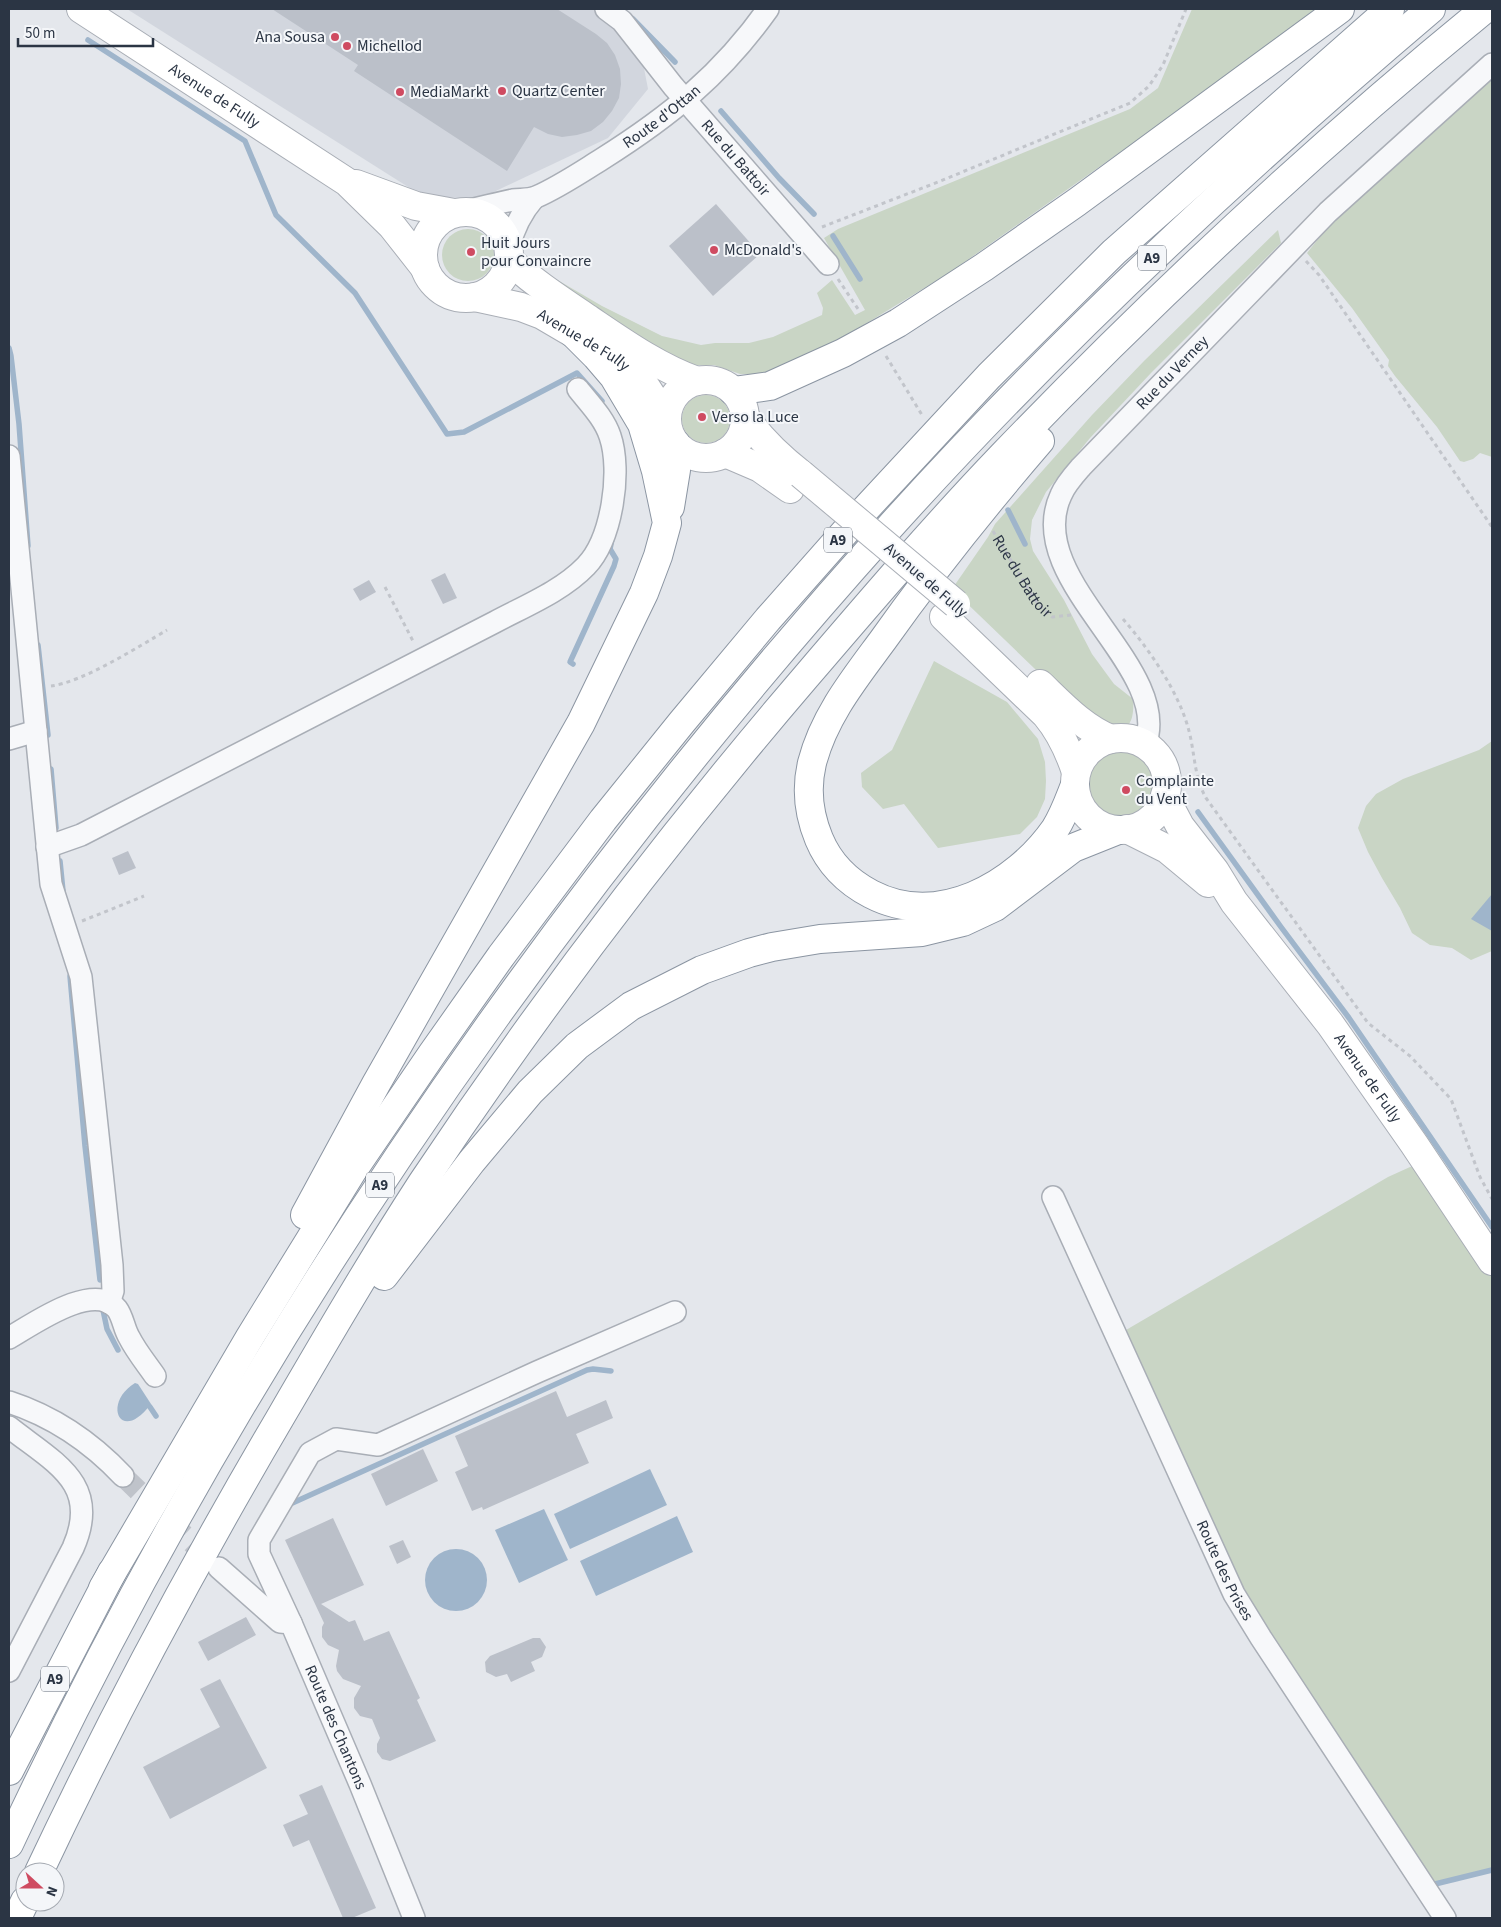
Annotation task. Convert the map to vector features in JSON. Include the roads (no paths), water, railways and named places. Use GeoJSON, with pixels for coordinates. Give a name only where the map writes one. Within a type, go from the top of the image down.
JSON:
{"type":"FeatureCollection","features":[{"type":"Feature","properties":{"kind":"main road","name":"Avenue de Fully"},"geometry":{"type":"LineString","coordinates":[[81,9],[347,182],[392,226],[425,268]]}},
{"type":"Feature","properties":{"kind":"main road"},"geometry":{"type":"LineString","coordinates":[[733,391],[770,386],[843,353],[898,322],[984,267],[1077,202],[1340,9]]}},
{"type":"Feature","properties":{"kind":"main road","name":"A9"},"geometry":{"type":"LineString","coordinates":[[9,1771],[102,1588],[245,1345],[352,1170],[501,956],[603,820],[768,619],[860,515],[989,376],[1114,252],[1390,9]]}},
{"type":"Feature","properties":{"kind":"main road","name":"A9"},"geometry":{"type":"LineString","coordinates":[[9,1844],[56,1746],[147,1572],[195,1485],[296,1315],[403,1150],[458,1070],[514,991],[634,831],[709,737],[839,584],[1016,394],[1153,257],[1264,154],[1431,9]]}},
{"type":"Feature","properties":{"kind":"main road"},"geometry":{"type":"LineString","coordinates":[[43,1862],[148,1652],[238,1489],[359,1284],[429,1174],[540,1015],[669,843],[752,740],[927,537],[1007,451],[1144,313],[1222,238],[1362,112],[1485,9]]}},
{"type":"Feature","properties":{"kind":"main road","name":"Avenue de Fully"},"geometry":{"type":"LineString","coordinates":[[347,182],[423,208],[459,212]]}},
{"type":"Feature","properties":{"kind":"main road"},"geometry":{"type":"LineString","coordinates":[[459,212],[479,213],[493,220],[503,232],[509,254],[507,269],[492,290],[475,297],[461,298],[446,294],[431,281],[425,268],[423,254],[428,234],[442,219],[459,212]]}},
{"type":"Feature","properties":{"kind":"main road"},"geometry":{"type":"LineString","coordinates":[[238,1489],[268,1441],[352,1321],[405,1247],[472,1161],[544,1077],[577,1046],[610,1020],[631,1006],[680,980],[749,953],[820,939],[922,932],[948,927],[968,920],[984,914],[1000,904],[1066,852],[1122,830],[1140,826],[1152,818],[1160,807],[1165,794],[1165,770],[1157,756],[1145,745],[1129,739],[1111,739],[1089,751],[1083,757],[1067,806],[1056,827],[1017,869],[993,886],[969,898],[952,904],[934,907],[914,907],[893,903],[870,894],[849,880],[834,864],[823,848],[812,820],[809,798],[812,764],[827,724],[843,696],[894,624],[969,526],[1016,469],[1222,238]]}},
{"type":"Feature","properties":{"kind":"main road","name":"Avenue de Fully"},"geometry":{"type":"LineString","coordinates":[[509,254],[545,290],[627,345],[680,375],[696,381]]}},
{"type":"Feature","properties":{"kind":"main road","name":"Avenue de Fully"},"geometry":{"type":"LineString","coordinates":[[475,297],[521,307],[542,315],[617,359],[644,384],[666,418]]}},
{"type":"Feature","properties":{"kind":"main road"},"geometry":{"type":"LineString","coordinates":[[572,332],[614,377],[642,424],[656,471],[667,523]]}},
{"type":"Feature","properties":{"kind":"main road"},"geometry":{"type":"LineString","coordinates":[[708,380],[719,382],[733,391],[743,405],[745,417],[743,431],[739,440],[725,453],[714,458],[702,458],[685,452],[676,444],[670,435],[666,418],[670,403],[675,394],[683,387],[696,381],[708,380]]}},
{"type":"Feature","properties":{"kind":"main road","name":"Avenue de Fully"},"geometry":{"type":"LineString","coordinates":[[745,417],[796,482],[1065,708],[1103,736],[1111,739]]}},
{"type":"Feature","properties":{"kind":"main road"},"geometry":{"type":"LineString","coordinates":[[102,1588],[376,1084],[580,723],[644,593],[658,556],[674,491],[676,444]]}},
{"type":"Feature","properties":{"kind":"main road","name":"Avenue de Fully"},"geometry":{"type":"LineString","coordinates":[[725,453],[796,482]]}},
{"type":"Feature","properties":{"kind":"main road","name":"Avenue de Fully"},"geometry":{"type":"LineString","coordinates":[[950,610],[1058,730],[1065,743],[1076,778]]}},
{"type":"Feature","properties":{"kind":"main road"},"geometry":{"type":"LineString","coordinates":[[1076,778],[1080,804],[1088,816],[1098,824],[1122,830]]}},
{"type":"Feature","properties":{"kind":"main road","name":"Avenue de Fully"},"geometry":{"type":"LineString","coordinates":[[1165,794],[1180,826],[1215,872],[1234,902],[1330,1024],[1414,1144],[1492,1261]]}},
{"type":"Feature","properties":{"kind":"main road","name":"Avenue de Fully"},"geometry":{"type":"LineString","coordinates":[[1122,830],[1167,849],[1206,882],[1234,902]]}},
{"type":"Feature","properties":{"kind":"street","name":"Rue du Battoir"},"geometry":{"type":"LineString","coordinates":[[606,9],[622,21],[653,62],[828,264]]}},
{"type":"Feature","properties":{"kind":"street","name":"Route d'Ottan"},"geometry":{"type":"LineString","coordinates":[[459,212],[513,200],[534,198],[570,179],[625,145],[686,100],[729,58],[768,9]]}},
{"type":"Feature","properties":{"kind":"street","name":"Rue du Verney"},"geometry":{"type":"LineString","coordinates":[[1145,745],[1150,725],[1144,698],[1125,661],[1066,571],[1057,546],[1054,521],[1060,495],[1081,466],[1293,247],[1344,197],[1492,64]]}},
{"type":"Feature","properties":{"kind":"street","name":"Route d'Ottan"},"geometry":{"type":"LineString","coordinates":[[509,254],[516,222],[534,198]]}},
{"type":"Feature","properties":{"kind":"street"},"geometry":{"type":"LineString","coordinates":[[47,846],[81,835],[510,614],[566,582],[586,566],[604,538],[613,495],[613,449],[604,424],[578,389]]}},
{"type":"Feature","properties":{"kind":"street"},"geometry":{"type":"LineString","coordinates":[[9,456],[52,884],[81,977],[87,1020],[112,1265],[112,1290],[109,1303]]}},
{"type":"Feature","properties":{"kind":"street"},"geometry":{"type":"LineString","coordinates":[[9,739],[36,731]]}},
{"type":"Feature","properties":{"kind":"street","name":"Route des Prises"},"geometry":{"type":"LineString","coordinates":[[1053,1197],[1234,1594],[1445,1918]]}},
{"type":"Feature","properties":{"kind":"street"},"geometry":{"type":"LineString","coordinates":[[9,1338],[52,1314],[81,1301],[95,1298],[109,1303],[118,1310],[129,1339],[156,1376]]}},
{"type":"Feature","properties":{"kind":"street","name":"Route des Chantons"},"geometry":{"type":"LineString","coordinates":[[414,1918],[360,1784],[291,1623],[259,1554],[259,1540],[310,1453],[336,1439],[378,1445],[537,1372],[675,1312]]}},
{"type":"Feature","properties":{"kind":"street"},"geometry":{"type":"LineString","coordinates":[[9,1402],[48,1418],[84,1440],[108,1460],[123,1476]]}},
{"type":"Feature","properties":{"kind":"street"},"geometry":{"type":"LineString","coordinates":[[9,1426],[64,1471],[77,1488],[83,1508],[81,1527],[73,1548],[9,1672]]}},
{"type":"Feature","properties":{"kind":"street"},"geometry":{"type":"LineString","coordinates":[[219,1568],[280,1622],[291,1623]]}},
{"type":"Feature","properties":{"kind":"water"},"geometry":{"type":"Polygon","coordinates":[[[1492,894],[1492,931],[1471,919],[1492,894]]]}},
{"type":"Feature","properties":{"kind":"water"},"geometry":{"type":"Polygon","coordinates":[[[135,1383],[138,1384],[151,1404],[140,1416],[131,1421],[124,1421],[119,1416],[117,1409],[119,1400],[125,1391],[135,1383]]]}},
{"type":"Feature","properties":{"kind":"water"},"geometry":{"type":"Polygon","coordinates":[[[650,1469],[667,1505],[570,1549],[554,1514],[650,1469]]]}},
{"type":"Feature","properties":{"kind":"water"},"geometry":{"type":"Polygon","coordinates":[[[544,1509],[568,1560],[519,1583],[495,1530],[544,1509]]]}},
{"type":"Feature","properties":{"kind":"water"},"geometry":{"type":"Polygon","coordinates":[[[677,1516],[693,1552],[596,1596],[580,1561],[677,1516]]]}},
{"type":"Feature","properties":{"kind":"water"},"geometry":{"type":"Polygon","coordinates":[[[450,1549],[462,1549],[478,1558],[485,1568],[487,1580],[485,1592],[478,1602],[462,1611],[450,1611],[439,1606],[430,1597],[425,1586],[425,1574],[430,1563],[439,1554],[450,1549]]]}},
{"type":"Feature","properties":{"kind":"waterway"},"geometry":{"type":"LineString","coordinates":[[633,19],[675,62]]}},
{"type":"Feature","properties":{"kind":"waterway"},"geometry":{"type":"LineString","coordinates":[[88,40],[245,141],[276,215],[355,293],[447,434],[464,432],[577,373],[602,401]]}},
{"type":"Feature","properties":{"kind":"waterway"},"geometry":{"type":"LineString","coordinates":[[721,111],[779,178],[814,214]]}},
{"type":"Feature","properties":{"kind":"waterway"},"geometry":{"type":"LineString","coordinates":[[833,236],[860,279]]}},
{"type":"Feature","properties":{"kind":"waterway"},"geometry":{"type":"LineString","coordinates":[[9,348],[19,424],[28,546]]}},
{"type":"Feature","properties":{"kind":"waterway"},"geometry":{"type":"LineString","coordinates":[[1008,510],[1025,544]]}},
{"type":"Feature","properties":{"kind":"waterway"},"geometry":{"type":"LineString","coordinates":[[573,664],[570,662],[614,566],[616,559],[610,549],[612,539]]}},
{"type":"Feature","properties":{"kind":"waterway"},"geometry":{"type":"LineString","coordinates":[[38,645],[48,735]]}},
{"type":"Feature","properties":{"kind":"waterway"},"geometry":{"type":"LineString","coordinates":[[51,769],[56,828]]}},
{"type":"Feature","properties":{"kind":"waterway"},"geometry":{"type":"LineString","coordinates":[[1198,812],[1349,1018],[1492,1227]]}},
{"type":"Feature","properties":{"kind":"waterway"},"geometry":{"type":"LineString","coordinates":[[60,861],[63,891]]}},
{"type":"Feature","properties":{"kind":"waterway"},"geometry":{"type":"LineString","coordinates":[[70,976],[85,1146],[100,1280]]}},
{"type":"Feature","properties":{"kind":"waterway"},"geometry":{"type":"LineString","coordinates":[[103,1310],[107,1329],[118,1350]]}},
{"type":"Feature","properties":{"kind":"waterway"},"geometry":{"type":"LineString","coordinates":[[288,1505],[587,1370],[611,1371]]}},
{"type":"Feature","properties":{"kind":"waterway"},"geometry":{"type":"LineString","coordinates":[[150,1407],[156,1416]]}},
{"type":"Feature","properties":{"kind":"waterway"},"geometry":{"type":"LineString","coordinates":[[1429,1882],[1431,1885],[1492,1870]]}},
{"type":"Feature","properties":{"kind":"tunnel"},"geometry":{"type":"LineString","coordinates":[[123,1476],[213,1563]]}},
{"type":"Feature","properties":{"kind":"place","name":"Ana Sousa"},"geometry":{"type":"Point","coordinates":[335,37]}},
{"type":"Feature","properties":{"kind":"place","name":"Michellod"},"geometry":{"type":"Point","coordinates":[347,46]}},
{"type":"Feature","properties":{"kind":"place","name":"Quartz Center"},"geometry":{"type":"Point","coordinates":[502,91]}},
{"type":"Feature","properties":{"kind":"place","name":"MediaMarkt"},"geometry":{"type":"Point","coordinates":[400,92]}},
{"type":"Feature","properties":{"kind":"place","name":"McDonald's"},"geometry":{"type":"Point","coordinates":[714,250]}},
{"type":"Feature","properties":{"kind":"place","name":"Huit Jours pour Convaincre"},"geometry":{"type":"Point","coordinates":[471,252]}},
{"type":"Feature","properties":{"kind":"place","name":"Verso la Luce"},"geometry":{"type":"Point","coordinates":[702,417]}},
{"type":"Feature","properties":{"kind":"place","name":"Complainte du Vent"},"geometry":{"type":"Point","coordinates":[1126,790]}}]}
